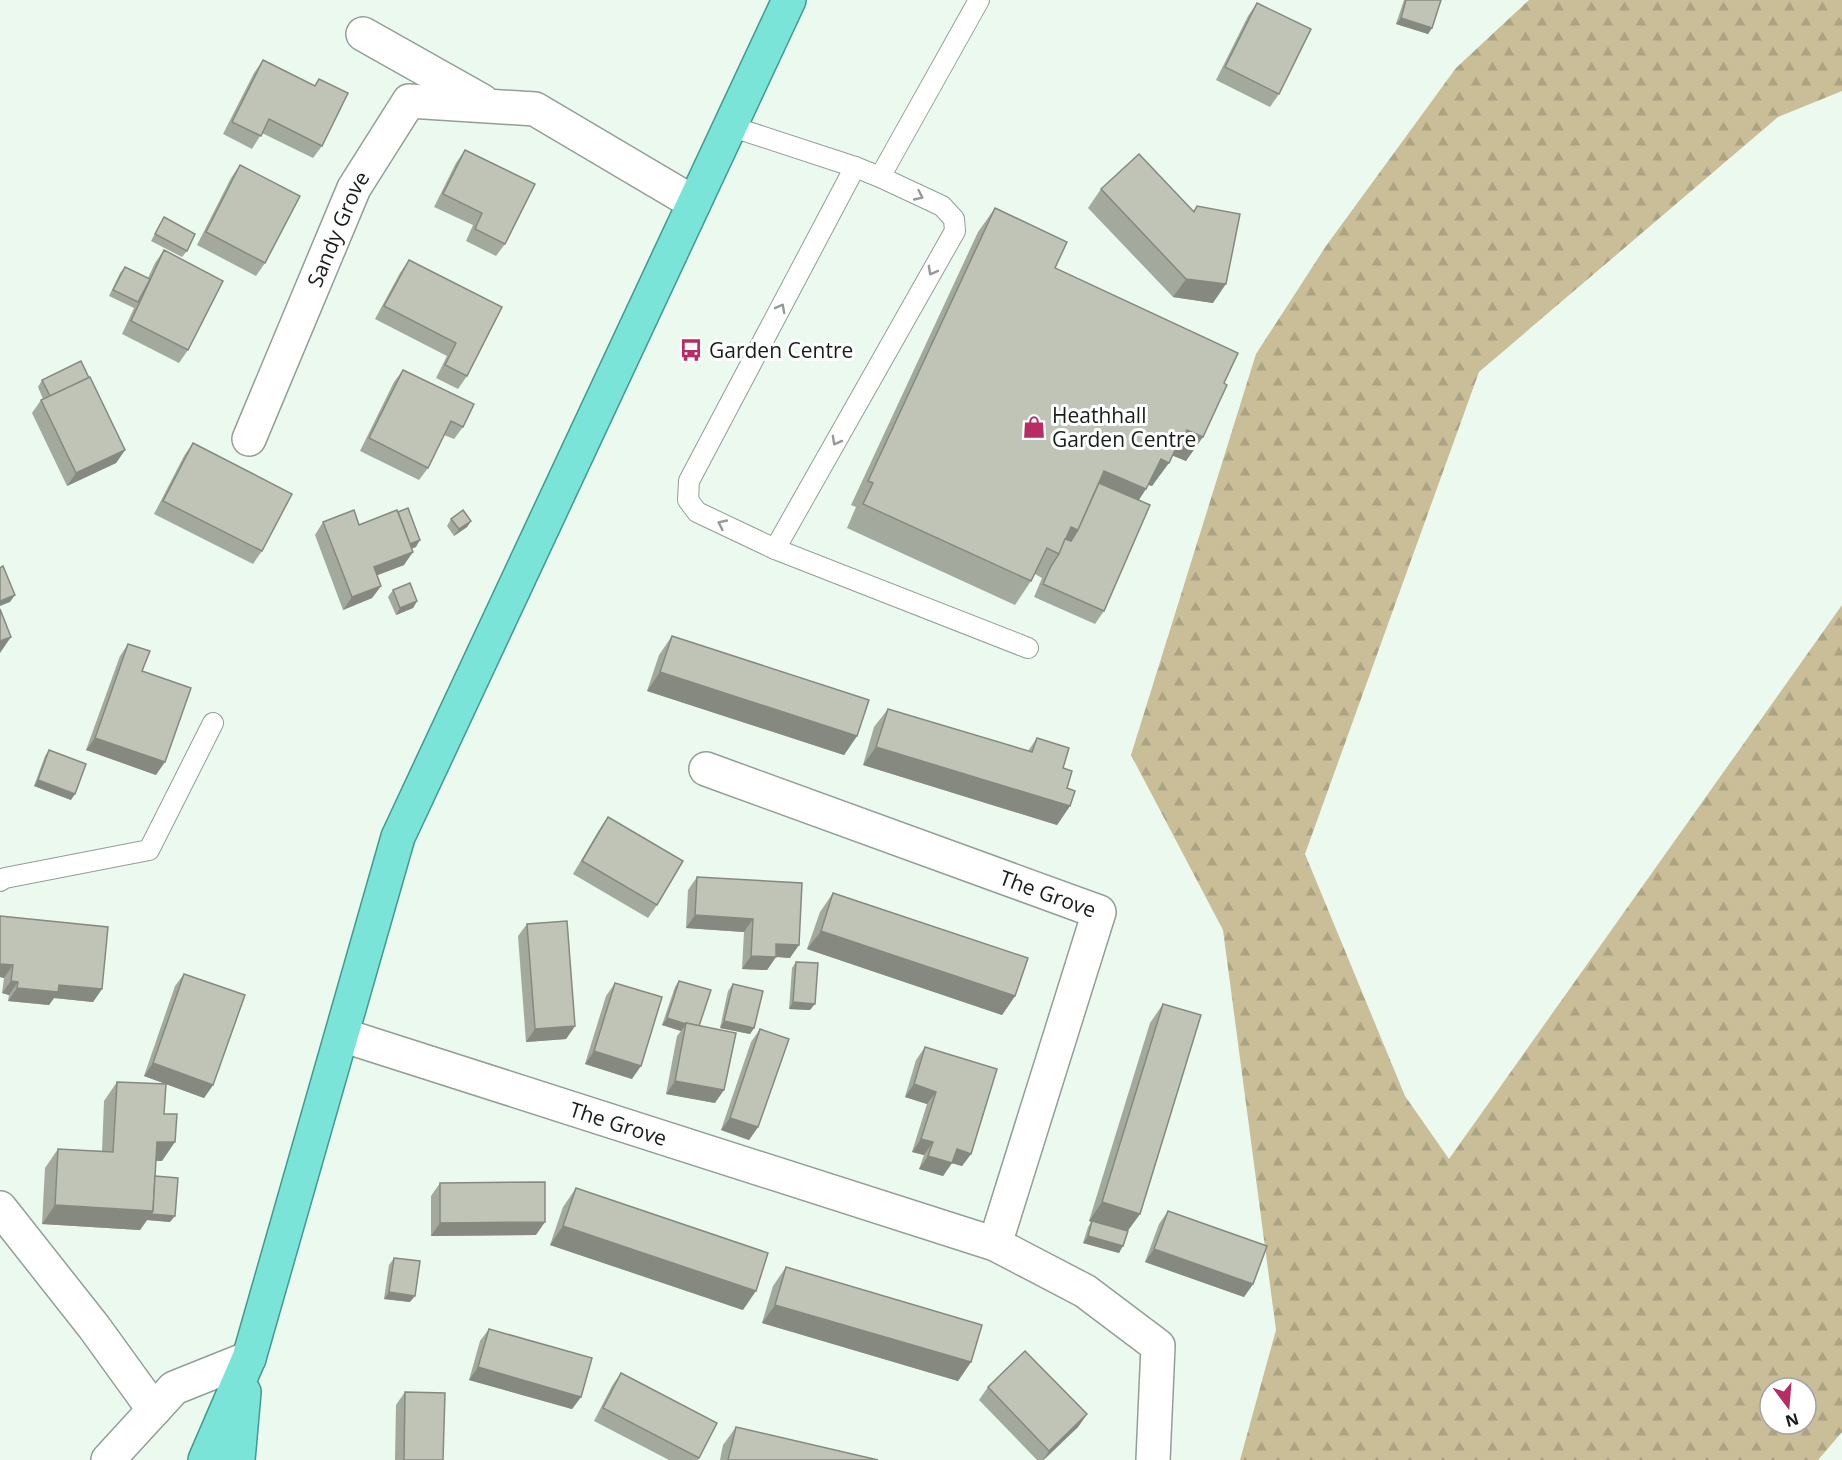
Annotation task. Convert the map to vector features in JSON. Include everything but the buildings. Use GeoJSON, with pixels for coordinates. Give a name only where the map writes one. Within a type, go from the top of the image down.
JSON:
{"type":"FeatureCollection","features":[{"type":"Feature","properties":{"kind":"highway"},"geometry":{"type":"LineString","coordinates":[[205,1460],[249,1358],[398,837],[789,0]]}},
{"type":"Feature","properties":{"kind":"highway"},"geometry":{"type":"LineString","coordinates":[[238,1460],[249,1358]]}},
{"type":"Feature","properties":{"kind":"street","name":"Sandy Grove"},"geometry":{"type":"LineString","coordinates":[[363,34],[489,106]]}},
{"type":"Feature","properties":{"kind":"street","name":"Sandy Grove"},"geometry":{"type":"LineString","coordinates":[[249,439],[354,188],[409,100],[536,109],[694,203]]}},
{"type":"Feature","properties":{"kind":"street","name":"The Grove"},"geometry":{"type":"LineString","coordinates":[[706,769],[1099,912],[995,1244]]}},
{"type":"Feature","properties":{"kind":"street","name":"The Grove"},"geometry":{"type":"LineString","coordinates":[[342,1035],[995,1244],[1085,1290],[1158,1346],[1153,1460]]}},
{"type":"Feature","properties":{"kind":"street"},"geometry":{"type":"LineString","coordinates":[[0,1208],[94,1328],[154,1410]]}},
{"type":"Feature","properties":{"kind":"street"},"geometry":{"type":"LineString","coordinates":[[108,1460],[174,1388],[249,1358]]}},
{"type":"Feature","properties":{"kind":"lane"},"geometry":{"type":"LineString","coordinates":[[880,177],[979,0]]}},
{"type":"Feature","properties":{"kind":"lane"},"geometry":{"type":"LineString","coordinates":[[730,126],[855,166],[942,206],[954,219],[954,231],[775,549]]}},
{"type":"Feature","properties":{"kind":"lane"},"geometry":{"type":"LineString","coordinates":[[855,166],[689,481],[688,501],[697,513],[775,549],[1028,648]]}},
{"type":"Feature","properties":{"kind":"lane"},"geometry":{"type":"LineString","coordinates":[[0,881],[4,878],[149,850],[213,723]]}},
{"type":"Feature","properties":{"kind":"green space"},"geometry":{"type":"Polygon","coordinates":[[[1529,0],[1842,0],[1842,91],[1778,117],[1479,372],[1305,854],[1405,1096],[1449,1159],[1842,605],[1842,1432],[1818,1460],[1240,1460],[1276,1330],[1223,930],[1131,755],[1256,354],[1326,246],[1456,68],[1529,0]]]}},
{"type":"Feature","properties":{"kind":"place","name":"Garden Centre"},"geometry":{"type":"Point","coordinates":[691,350]}},
{"type":"Feature","properties":{"kind":"place","name":"Heathhall Garden Centre"},"geometry":{"type":"Point","coordinates":[1034,427]}}]}
